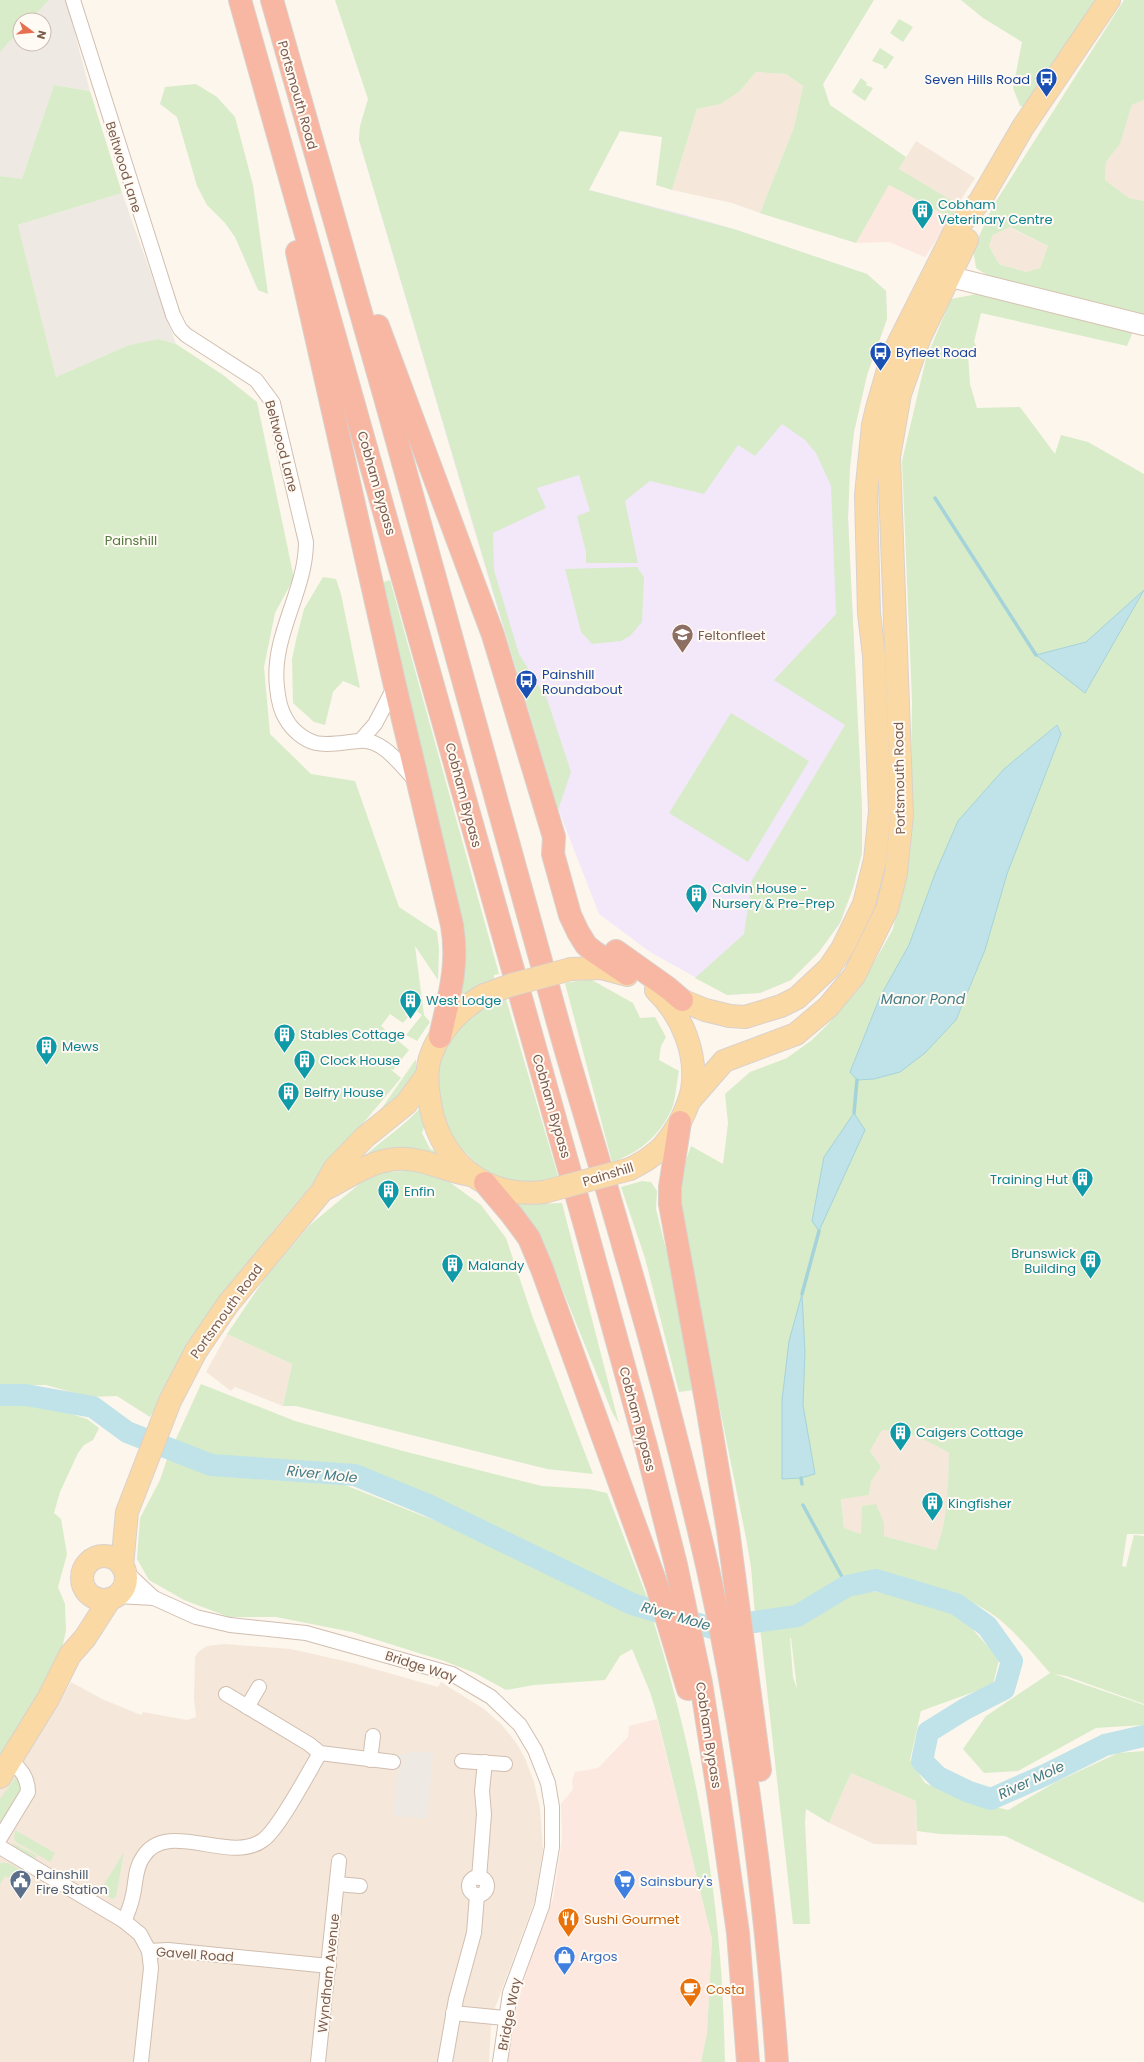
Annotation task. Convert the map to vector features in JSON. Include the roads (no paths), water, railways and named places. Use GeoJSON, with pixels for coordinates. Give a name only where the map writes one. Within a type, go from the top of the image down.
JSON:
{"type":"FeatureCollection","features":[{"type":"Feature","properties":{"kind":"highway"},"geometry":{"type":"LineString","coordinates":[[240,0],[286,165],[294,242],[455,945],[454,977],[440,1037]]}},
{"type":"Feature","properties":{"kind":"highway","name":"Portsmouth Road"},"geometry":{"type":"LineString","coordinates":[[272,0],[326,190]]}},
{"type":"Feature","properties":{"kind":"highway","name":"Cobham Bypass"},"geometry":{"type":"LineString","coordinates":[[286,165],[586,1229],[646,1446],[676,1565],[694,1685],[719,1798],[738,1933],[748,2062]]}},
{"type":"Feature","properties":{"kind":"highway"},"geometry":{"type":"LineString","coordinates":[[326,190],[494,635],[554,837],[568,866],[581,911],[591,928],[608,946],[668,988],[682,1000]]}},
{"type":"Feature","properties":{"kind":"highway"},"geometry":{"type":"LineString","coordinates":[[326,190],[559,1028],[627,1257],[707,1567],[740,1684]]}},
{"type":"Feature","properties":{"kind":"highway"},"geometry":{"type":"LineString","coordinates":[[554,837],[553,854],[570,915],[578,932],[586,945],[627,974]]}},
{"type":"Feature","properties":{"kind":"highway"},"geometry":{"type":"LineString","coordinates":[[680,1122],[670,1187],[670,1204],[707,1406],[733,1570],[740,1684],[770,1967],[777,2062]]}},
{"type":"Feature","properties":{"kind":"highway"},"geometry":{"type":"LineString","coordinates":[[477,1179],[512,1215],[528,1238],[536,1255],[643,1546],[674,1639],[694,1685]]}},
{"type":"Feature","properties":{"kind":"main road"},"geometry":{"type":"LineString","coordinates":[[1109,0],[1026,123],[980,201],[968,236],[941,280],[971,282],[1144,325]]}},
{"type":"Feature","properties":{"kind":"main road","name":"Portsmouth Road"},"geometry":{"type":"LineString","coordinates":[[690,1100],[724,1061],[796,1034],[828,1007],[854,976],[887,909],[896,873],[902,815],[889,457],[900,394],[941,280]]}},
{"type":"Feature","properties":{"kind":"main road","name":"Portsmouth Road"},"geometry":{"type":"LineString","coordinates":[[656,990],[712,1013],[740,1017],[762,1013],[781,1006],[797,998],[829,968],[854,928],[864,904],[876,860],[880,811],[874,663],[869,613],[866,495],[873,425],[892,356],[941,280]]}},
{"type":"Feature","properties":{"kind":"main road","name":"Painshill"},"geometry":{"type":"LineString","coordinates":[[592,967],[627,974],[656,990],[678,1018],[686,1036],[692,1057],[693,1073],[690,1100],[680,1122],[664,1145],[654,1155],[630,1169],[544,1192],[521,1192],[477,1179],[452,1157],[437,1133],[431,1112],[427,1076],[431,1055],[440,1037],[454,1018],[466,1007],[484,995],[511,985],[571,969],[592,967]]}},
{"type":"Feature","properties":{"kind":"main road","name":"Portsmouth Road"},"geometry":{"type":"LineString","coordinates":[[97,1557],[127,1512],[170,1401],[186,1367],[217,1320],[278,1242],[322,1191],[335,1168],[345,1156],[365,1137],[406,1104],[427,1076]]}},
{"type":"Feature","properties":{"kind":"main road","name":"Portsmouth Road"},"geometry":{"type":"LineString","coordinates":[[322,1191],[362,1168],[390,1160],[420,1161],[477,1179]]}},
{"type":"Feature","properties":{"kind":"main road","name":"Portsmouth Road"},"geometry":{"type":"LineString","coordinates":[[123,1568],[127,1512]]}},
{"type":"Feature","properties":{"kind":"main road"},"geometry":{"type":"LineString","coordinates":[[5,1768],[48,1699],[70,1655],[85,1638],[113,1597],[120,1592],[125,1582],[123,1568],[114,1558],[102,1556],[97,1557],[92,1559],[84,1568],[82,1579],[85,1590],[84,1611],[74,1634],[70,1655]]}},
{"type":"Feature","properties":{"kind":"main road"},"geometry":{"type":"LineString","coordinates":[[85,1590],[89,1594],[99,1599],[113,1597]]}},
{"type":"Feature","properties":{"kind":"street","name":"Beltwood Lane"},"geometry":{"type":"LineString","coordinates":[[73,0],[164,292],[173,315],[180,328],[186,335],[256,380],[273,403],[306,542],[304,564],[277,654],[275,672],[282,713],[293,729],[311,742],[331,744],[361,740],[385,749],[419,784]]}},
{"type":"Feature","properties":{"kind":"street"},"geometry":{"type":"LineString","coordinates":[[361,740],[375,724],[395,686]]}},
{"type":"Feature","properties":{"kind":"street","name":"Bridge Way"},"geometry":{"type":"LineString","coordinates":[[123,1568],[154,1598],[186,1613],[214,1622],[306,1633],[436,1668],[478,1688],[511,1714],[528,1737],[542,1765],[551,1796],[553,1832],[551,1862],[542,1906],[513,1981],[500,2062]]}},
{"type":"Feature","properties":{"kind":"street","name":"Bridge Way"},"geometry":{"type":"LineString","coordinates":[[113,1597],[154,1598]]}},
{"type":"Feature","properties":{"kind":"street"},"geometry":{"type":"LineString","coordinates":[[247,1707],[259,1687]]}},
{"type":"Feature","properties":{"kind":"street"},"geometry":{"type":"LineString","coordinates":[[226,1694],[309,1744],[320,1753],[393,1762]]}},
{"type":"Feature","properties":{"kind":"street"},"geometry":{"type":"LineString","coordinates":[[370,1760],[373,1736]]}},
{"type":"Feature","properties":{"kind":"street"},"geometry":{"type":"LineString","coordinates":[[124,1921],[131,1903],[139,1864],[147,1851],[165,1841],[242,1848],[264,1840],[276,1824],[320,1753]]}},
{"type":"Feature","properties":{"kind":"street"},"geometry":{"type":"LineString","coordinates":[[462,1761],[505,1764]]}},
{"type":"Feature","properties":{"kind":"street"},"geometry":{"type":"LineString","coordinates":[[445,2062],[453,2013],[472,1942],[477,1895],[485,1891],[486,1885],[484,1880],[479,1878],[484,1814],[482,1791],[485,1762]]}},
{"type":"Feature","properties":{"kind":"street"},"geometry":{"type":"LineString","coordinates":[[0,1838],[28,1792],[22,1771],[5,1768]]}},
{"type":"Feature","properties":{"kind":"street","name":"Gavell Road"},"geometry":{"type":"LineString","coordinates":[[0,1847],[124,1921],[140,1934],[149,1951],[168,1950],[329,1966]]}},
{"type":"Feature","properties":{"kind":"street","name":"Wyndham Avenue"},"geometry":{"type":"LineString","coordinates":[[318,2062],[339,1861]]}},
{"type":"Feature","properties":{"kind":"street"},"geometry":{"type":"LineString","coordinates":[[337,1884],[360,1886]]}},
{"type":"Feature","properties":{"kind":"street"},"geometry":{"type":"LineString","coordinates":[[141,2062],[151,1968],[149,1951]]}},
{"type":"Feature","properties":{"kind":"street"},"geometry":{"type":"LineString","coordinates":[[453,2013],[506,2018]]}},
{"type":"Feature","properties":{"kind":"water"},"geometry":{"type":"Polygon","coordinates":[[[1144,590],[1085,693],[1036,655],[1086,642],[1144,590]]]}},
{"type":"Feature","properties":{"kind":"water","name":"Manor Pond"},"geometry":{"type":"Polygon","coordinates":[[[1057,725],[1061,734],[1007,874],[985,950],[956,1020],[925,1053],[900,1072],[874,1079],[857,1080],[850,1072],[880,997],[909,945],[935,874],[958,821],[1004,769],[1057,725]]]}},
{"type":"Feature","properties":{"kind":"water"},"geometry":{"type":"Polygon","coordinates":[[[854,1113],[865,1130],[819,1231],[812,1221],[824,1157],[854,1113]]]}},
{"type":"Feature","properties":{"kind":"water"},"geometry":{"type":"Polygon","coordinates":[[[802,1294],[805,1352],[803,1405],[815,1474],[801,1478],[782,1479],[782,1400],[789,1341],[802,1294]]]}},
{"type":"Feature","properties":{"kind":"waterway"},"geometry":{"type":"LineString","coordinates":[[935,498],[1036,655]]}},
{"type":"Feature","properties":{"kind":"waterway"},"geometry":{"type":"LineString","coordinates":[[854,1113],[857,1080]]}},
{"type":"Feature","properties":{"kind":"waterway"},"geometry":{"type":"LineString","coordinates":[[802,1294],[819,1231]]}},
{"type":"Feature","properties":{"kind":"waterway","name":"River Mole"},"geometry":{"type":"LineString","coordinates":[[0,1395],[26,1395],[93,1407],[127,1432],[211,1465],[355,1475],[428,1505],[632,1604],[712,1628],[797,1616],[847,1586],[876,1580],[956,1604],[987,1626],[1012,1661],[1004,1689],[965,1709],[928,1732],[922,1761],[938,1777],[969,1792],[991,1799],[1045,1775],[1105,1745],[1144,1736]]}},
{"type":"Feature","properties":{"kind":"waterway"},"geometry":{"type":"LineString","coordinates":[[801,1478],[802,1484]]}},
{"type":"Feature","properties":{"kind":"waterway"},"geometry":{"type":"LineString","coordinates":[[803,1505],[847,1586]]}},
{"type":"Feature","properties":{"kind":"place","name":"Seven Hills Road"},"geometry":{"type":"Point","coordinates":[1046,98]}},
{"type":"Feature","properties":{"kind":"place","name":"Cobham Veterinary Centre"},"geometry":{"type":"Point","coordinates":[923,230]}},
{"type":"Feature","properties":{"kind":"place","name":"Byfleet Road"},"geometry":{"type":"Point","coordinates":[881,372]}},
{"type":"Feature","properties":{"kind":"place","name":"Feltonfleet"},"geometry":{"type":"Point","coordinates":[683,654]}},
{"type":"Feature","properties":{"kind":"place","name":"Painshill Roundabout"},"geometry":{"type":"Point","coordinates":[527,700]}},
{"type":"Feature","properties":{"kind":"place","name":"Calvin House - Nursery & Pre-Prep"},"geometry":{"type":"Point","coordinates":[697,914]}},
{"type":"Feature","properties":{"kind":"place","name":"West Lodge"},"geometry":{"type":"Point","coordinates":[411,1020]}},
{"type":"Feature","properties":{"kind":"place","name":"Stables Cottage"},"geometry":{"type":"Point","coordinates":[284,1054]}},
{"type":"Feature","properties":{"kind":"place","name":"Mews"},"geometry":{"type":"Point","coordinates":[47,1066]}},
{"type":"Feature","properties":{"kind":"place","name":"Clock House"},"geometry":{"type":"Point","coordinates":[304,1080]}},
{"type":"Feature","properties":{"kind":"place","name":"Belfry House"},"geometry":{"type":"Point","coordinates":[289,1112]}},
{"type":"Feature","properties":{"kind":"place","name":"Training Hut"},"geometry":{"type":"Point","coordinates":[1083,1198]}},
{"type":"Feature","properties":{"kind":"place","name":"Enfin"},"geometry":{"type":"Point","coordinates":[388,1210]}},
{"type":"Feature","properties":{"kind":"place","name":"Brunswick Building"},"geometry":{"type":"Point","coordinates":[1091,1280]}},
{"type":"Feature","properties":{"kind":"place","name":"Malandy"},"geometry":{"type":"Point","coordinates":[453,1284]}},
{"type":"Feature","properties":{"kind":"place","name":"Caigers Cottage"},"geometry":{"type":"Point","coordinates":[901,1452]}},
{"type":"Feature","properties":{"kind":"place","name":"Kingfisher"},"geometry":{"type":"Point","coordinates":[932,1522]}},
{"type":"Feature","properties":{"kind":"place","name":"Painshill Fire Station"},"geometry":{"type":"Point","coordinates":[21,1900]}},
{"type":"Feature","properties":{"kind":"place","name":"Sainsbury's"},"geometry":{"type":"Point","coordinates":[624,1900]}},
{"type":"Feature","properties":{"kind":"place","name":"Sushi Gourmet"},"geometry":{"type":"Point","coordinates":[568,1938]}},
{"type":"Feature","properties":{"kind":"place","name":"Argos"},"geometry":{"type":"Point","coordinates":[565,1976]}},
{"type":"Feature","properties":{"kind":"place","name":"Costa"},"geometry":{"type":"Point","coordinates":[690,2008]}}]}
